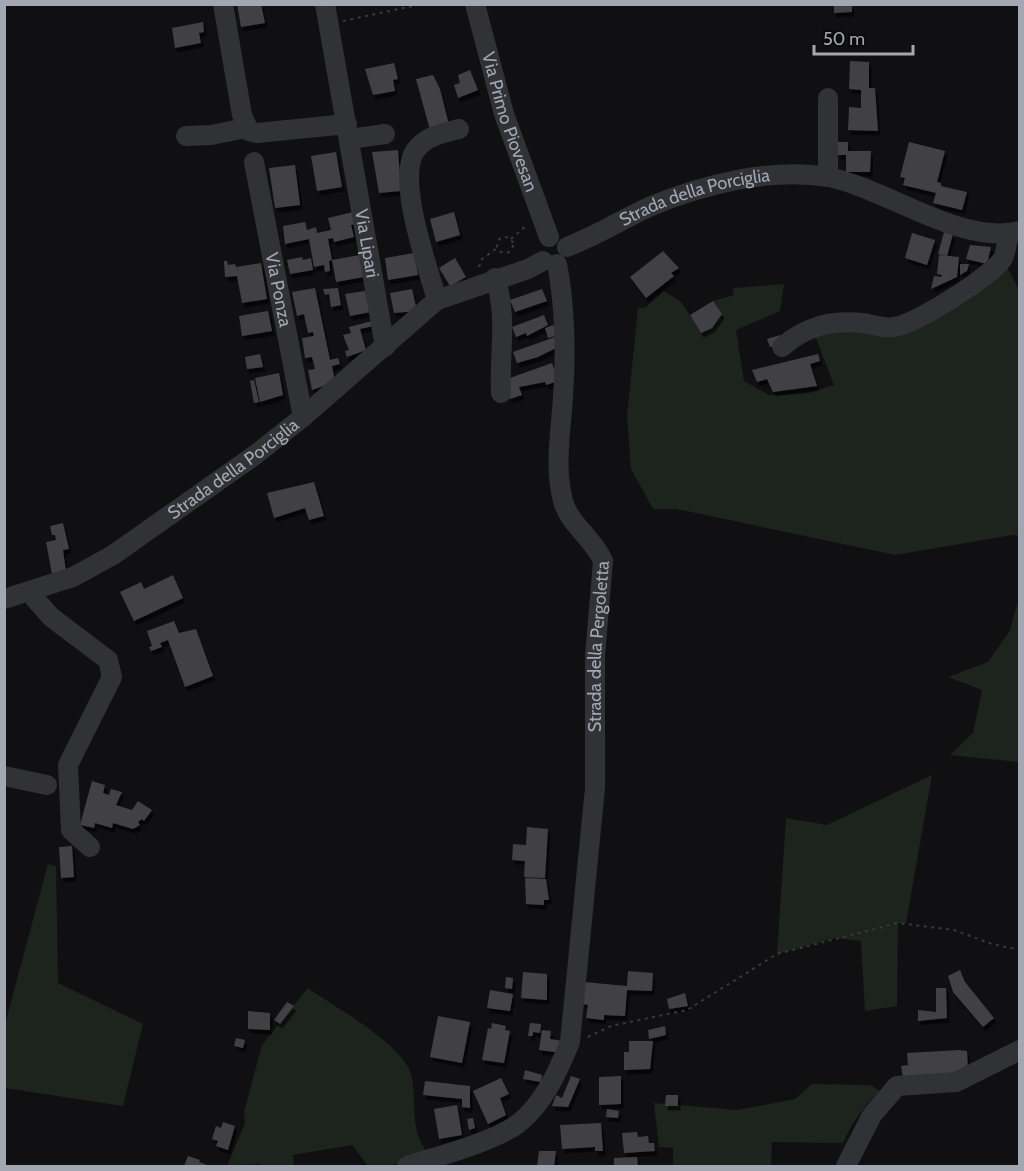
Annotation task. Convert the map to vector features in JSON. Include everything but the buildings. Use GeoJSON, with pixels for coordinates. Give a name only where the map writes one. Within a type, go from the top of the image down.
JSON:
{"type":"FeatureCollection","features":[{"type":"Feature","properties":{"kind":"street"},"geometry":{"type":"LineString","coordinates":[[223,4],[246,128]]}},
{"type":"Feature","properties":{"kind":"street","name":"Via Primo Piovesan"},"geometry":{"type":"LineString","coordinates":[[476,4],[504,114],[543,218],[558,242]]}},
{"type":"Feature","properties":{"kind":"street","name":"Via Lipari"},"geometry":{"type":"LineString","coordinates":[[326,14],[385,347]]}},
{"type":"Feature","properties":{"kind":"street"},"geometry":{"type":"LineString","coordinates":[[828,98],[828,177]]}},
{"type":"Feature","properties":{"kind":"street"},"geometry":{"type":"LineString","coordinates":[[186,136],[211,135],[246,128],[258,133],[348,131],[385,134]]}},
{"type":"Feature","properties":{"kind":"street"},"geometry":{"type":"LineString","coordinates":[[437,300],[415,224],[408,187],[414,152],[431,137],[459,129]]}},
{"type":"Feature","properties":{"kind":"street","name":"Via Ponza"},"geometry":{"type":"LineString","coordinates":[[254,162],[303,417]]}},
{"type":"Feature","properties":{"kind":"street","name":"Strada della Porciglia"},"geometry":{"type":"LineString","coordinates":[[558,242],[595,236],[649,207],[729,180],[798,175],[828,177],[885,196],[959,227],[1014,232],[1003,259],[978,280],[911,322],[893,328],[861,323],[824,323],[798,333],[782,347]]}},
{"type":"Feature","properties":{"kind":"street"},"geometry":{"type":"LineString","coordinates":[[550,263],[565,258],[558,242]]}},
{"type":"Feature","properties":{"kind":"street","name":"Strada della Porciglia"},"geometry":{"type":"LineString","coordinates":[[4,599],[73,577],[113,555],[255,455],[303,417],[437,300],[488,281],[550,263]]}},
{"type":"Feature","properties":{"kind":"street","name":"Strada della Pergoletta"},"geometry":{"type":"LineString","coordinates":[[407,1167],[453,1159],[518,1124],[542,1097],[560,1066],[570,1042],[595,788],[595,656],[603,561],[598,547],[563,503],[558,470],[564,387],[561,283],[550,263]]}},
{"type":"Feature","properties":{"kind":"street"},"geometry":{"type":"LineString","coordinates":[[488,281],[498,288],[501,329],[501,393]]}},
{"type":"Feature","properties":{"kind":"street"},"geometry":{"type":"LineString","coordinates":[[29,592],[51,617],[108,660],[112,677],[68,765],[71,830],[90,847]]}},
{"type":"Feature","properties":{"kind":"street"},"geometry":{"type":"LineString","coordinates":[[4,776],[47,785]]}},
{"type":"Feature","properties":{"kind":"street"},"geometry":{"type":"LineString","coordinates":[[846,1167],[872,1115],[897,1086],[956,1082],[1020,1050]]}},
{"type":"Feature","properties":{"kind":"path"},"geometry":{"type":"LineString","coordinates":[[326,14],[422,4]]}},
{"type":"Feature","properties":{"kind":"path"},"geometry":{"type":"LineString","coordinates":[[511,239],[526,225],[543,218]]}},
{"type":"Feature","properties":{"kind":"path"},"geometry":{"type":"LineString","coordinates":[[488,281],[478,272],[480,264],[497,248],[497,241],[502,237],[511,239]]}},
{"type":"Feature","properties":{"kind":"path"},"geometry":{"type":"LineString","coordinates":[[497,248],[504,253],[510,252],[513,245],[511,239]]}},
{"type":"Feature","properties":{"kind":"path"},"geometry":{"type":"LineString","coordinates":[[570,1042],[611,1026],[687,1010],[777,954],[898,923],[933,925],[992,944],[1020,950]]}},
{"type":"Feature","properties":{"kind":"shaded area"},"geometry":{"type":"Polygon","coordinates":[[[1003,259],[1019,290],[1019,536],[1013,535],[895,555],[677,509],[653,509],[631,469],[627,416],[638,308],[645,308],[664,291],[681,302],[702,333],[712,328],[721,314],[713,301],[734,295],[733,288],[784,284],[780,311],[736,330],[744,381],[769,395],[808,393],[834,385],[812,328],[893,328],[1003,259]]]}},
{"type":"Feature","properties":{"kind":"shaded area"},"geometry":{"type":"Polygon","coordinates":[[[1019,599],[1019,762],[950,755],[973,733],[982,690],[948,677],[988,662],[1009,632],[1019,599]]]}},
{"type":"Feature","properties":{"kind":"shaded area"},"geometry":{"type":"Polygon","coordinates":[[[932,775],[906,923],[898,923],[897,1006],[865,1011],[861,941],[835,938],[777,954],[786,818],[827,825],[932,775]]]}},
{"type":"Feature","properties":{"kind":"shaded area"},"geometry":{"type":"Polygon","coordinates":[[[48,864],[56,866],[58,983],[143,1024],[123,1106],[5,1088],[5,1024],[48,864]]]}},
{"type":"Feature","properties":{"kind":"shaded area"},"geometry":{"type":"Polygon","coordinates":[[[308,988],[369,1028],[398,1053],[412,1078],[416,1126],[428,1154],[389,1166],[368,1166],[352,1145],[293,1155],[294,1166],[262,1166],[261,1164],[227,1166],[245,1123],[244,1112],[262,1045],[308,988]]]}},
{"type":"Feature","properties":{"kind":"shaded area"},"geometry":{"type":"Polygon","coordinates":[[[812,1084],[870,1085],[880,1091],[859,1115],[843,1143],[772,1142],[771,1166],[673,1166],[673,1148],[659,1147],[654,1103],[737,1110],[795,1099],[812,1084]]]}}]}
